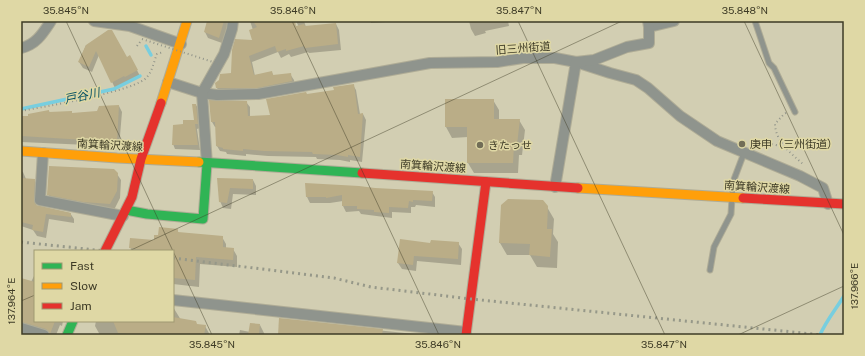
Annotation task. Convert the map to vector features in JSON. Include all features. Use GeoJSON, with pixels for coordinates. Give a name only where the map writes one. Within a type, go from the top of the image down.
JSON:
{"type":"FeatureCollection","features":[{"type":"Feature","properties":{"kind":"main road"},"geometry":{"type":"LineString","coordinates":[[106,250],[132,197],[141,159],[181,44],[187,21]]}},
{"type":"Feature","properties":{"kind":"main road","name":"南箕輪沢渡線"},"geometry":{"type":"LineString","coordinates":[[21,151],[555,187],[844,204]]}},
{"type":"Feature","properties":{"kind":"main road"},"geometry":{"type":"LineString","coordinates":[[124,213],[203,218],[207,164]]}},
{"type":"Feature","properties":{"kind":"main road"},"geometry":{"type":"LineString","coordinates":[[466,333],[486,182]]}},
{"type":"Feature","properties":{"kind":"main road"},"geometry":{"type":"LineString","coordinates":[[67,335],[73,322]]}},
{"type":"Feature","properties":{"kind":"street"},"geometry":{"type":"LineString","coordinates":[[21,48],[28,47],[39,38],[51,21]]}},
{"type":"Feature","properties":{"kind":"street"},"geometry":{"type":"LineString","coordinates":[[94,21],[130,26],[181,44]]}},
{"type":"Feature","properties":{"kind":"street"},"geometry":{"type":"LineString","coordinates":[[207,164],[202,93],[219,64],[230,35],[233,21]]}},
{"type":"Feature","properties":{"kind":"street"},"geometry":{"type":"LineString","coordinates":[[555,187],[576,62],[594,60],[627,47],[649,43],[649,24],[674,21]]}},
{"type":"Feature","properties":{"kind":"street","name":"旧三州街道"},"geometry":{"type":"LineString","coordinates":[[168,82],[202,93],[217,95],[258,94],[430,63],[497,62],[523,58],[555,58],[576,62],[636,80],[648,88],[680,116],[717,141],[800,176],[823,188],[828,204]]}},
{"type":"Feature","properties":{"kind":"street"},"geometry":{"type":"LineString","coordinates":[[43,153],[40,200],[124,213]]}},
{"type":"Feature","properties":{"kind":"street"},"geometry":{"type":"LineString","coordinates":[[174,300],[466,333]]}},
{"type":"Feature","properties":{"kind":"street"},"geometry":{"type":"LineString","coordinates":[[21,328],[44,335]]}},
{"type":"Feature","properties":{"kind":"lane"},"geometry":{"type":"LineString","coordinates":[[755,21],[769,63],[774,68],[795,112]]}},
{"type":"Feature","properties":{"kind":"lane"},"geometry":{"type":"LineString","coordinates":[[710,270],[714,247],[731,214],[733,182],[744,153]]}},
{"type":"Feature","properties":{"kind":"path"},"geometry":{"type":"LineString","coordinates":[[142,39],[219,64]]}},
{"type":"Feature","properties":{"kind":"path"},"geometry":{"type":"LineString","coordinates":[[21,111],[117,91],[139,83],[147,78],[157,54],[163,52]]}},
{"type":"Feature","properties":{"kind":"path"},"geometry":{"type":"LineString","coordinates":[[795,112],[784,114],[775,124],[776,133],[784,147],[806,167]]}},
{"type":"Feature","properties":{"kind":"path"},"geometry":{"type":"LineString","coordinates":[[759,141],[784,147]]}},
{"type":"Feature","properties":{"kind":"building"},"geometry":{"type":"Polygon","coordinates":[[[207,21],[224,21],[219,38],[204,32],[207,21]]]}},
{"type":"Feature","properties":{"kind":"building"},"geometry":{"type":"Polygon","coordinates":[[[253,21],[295,21],[296,26],[304,24],[305,26],[336,23],[338,44],[305,48],[304,46],[277,52],[275,46],[249,56],[254,75],[272,71],[273,75],[291,73],[292,81],[257,88],[216,88],[215,83],[219,80],[220,74],[231,73],[232,50],[235,39],[252,40],[249,30],[257,27],[253,21]]]}},
{"type":"Feature","properties":{"kind":"building"},"geometry":{"type":"Polygon","coordinates":[[[108,30],[112,30],[127,57],[130,55],[138,70],[111,83],[96,51],[89,67],[78,62],[86,45],[108,30]]]}},
{"type":"Feature","properties":{"kind":"building"},"geometry":{"type":"Polygon","coordinates":[[[354,84],[358,114],[363,113],[360,157],[348,155],[348,157],[313,154],[312,152],[243,149],[243,151],[223,149],[216,146],[215,122],[211,122],[209,100],[247,101],[248,116],[270,115],[266,99],[306,92],[307,94],[334,90],[333,87],[354,84]]]}},
{"type":"Feature","properties":{"kind":"building","name":"きたっせ"},"geometry":{"type":"Polygon","coordinates":[[[445,99],[494,99],[494,119],[520,119],[517,145],[514,145],[513,163],[467,163],[467,127],[445,127],[445,99]]]}},
{"type":"Feature","properties":{"kind":"building"},"geometry":{"type":"Polygon","coordinates":[[[192,104],[196,104],[198,124],[195,124],[198,145],[172,145],[173,125],[183,124],[183,120],[194,120],[192,104]]]}},
{"type":"Feature","properties":{"kind":"building"},"geometry":{"type":"Polygon","coordinates":[[[119,105],[117,143],[85,138],[85,140],[21,136],[21,116],[28,116],[28,114],[49,110],[49,112],[72,111],[72,113],[97,111],[99,106],[119,105]]]}},
{"type":"Feature","properties":{"kind":"building"},"geometry":{"type":"Polygon","coordinates":[[[49,166],[114,169],[118,173],[117,191],[110,204],[83,202],[47,195],[49,166]]]}},
{"type":"Feature","properties":{"kind":"building"},"geometry":{"type":"Polygon","coordinates":[[[21,178],[35,179],[34,200],[36,205],[71,213],[71,217],[46,214],[43,232],[32,230],[33,225],[21,222],[21,178]]]}},
{"type":"Feature","properties":{"kind":"building"},"geometry":{"type":"Polygon","coordinates":[[[217,178],[253,179],[253,189],[230,188],[227,203],[219,202],[217,178]]]}},
{"type":"Feature","properties":{"kind":"building"},"geometry":{"type":"Polygon","coordinates":[[[305,183],[433,191],[432,201],[413,200],[413,202],[409,201],[408,208],[389,207],[389,213],[374,212],[374,210],[357,209],[357,206],[342,206],[342,195],[326,198],[306,197],[305,183]]]}},
{"type":"Feature","properties":{"kind":"building"},"geometry":{"type":"Polygon","coordinates":[[[508,199],[543,200],[548,206],[547,229],[552,229],[550,257],[529,255],[530,244],[499,243],[501,205],[508,199]]]}},
{"type":"Feature","properties":{"kind":"building"},"geometry":{"type":"Polygon","coordinates":[[[159,227],[178,229],[178,232],[223,236],[223,247],[234,248],[233,260],[196,257],[195,280],[174,278],[174,250],[146,250],[129,248],[130,238],[154,240],[154,235],[158,235],[159,227]]]}},
{"type":"Feature","properties":{"kind":"building"},"geometry":{"type":"Polygon","coordinates":[[[400,239],[430,243],[431,240],[459,242],[458,259],[414,256],[413,265],[397,263],[400,239]]]}},
{"type":"Feature","properties":{"kind":"building"},"geometry":{"type":"Polygon","coordinates":[[[21,278],[34,282],[34,322],[55,322],[50,334],[46,329],[21,322],[21,278]]]}},
{"type":"Feature","properties":{"kind":"building"},"geometry":{"type":"Polygon","coordinates":[[[174,317],[196,321],[197,324],[206,325],[204,335],[142,335],[118,333],[113,322],[174,322],[174,317]]]}},
{"type":"Feature","properties":{"kind":"building"},"geometry":{"type":"Polygon","coordinates":[[[279,318],[383,329],[382,335],[278,335],[279,318]]]}},
{"type":"Feature","properties":{"kind":"building"},"geometry":{"type":"Polygon","coordinates":[[[250,323],[260,324],[259,335],[248,335],[250,323]]]}},
{"type":"Feature","properties":{"kind":"waterway","name":"戸谷川"},"geometry":{"type":"LineString","coordinates":[[146,46],[151,55]]}},
{"type":"Feature","properties":{"kind":"waterway","name":"戸谷川"},"geometry":{"type":"LineString","coordinates":[[21,109],[114,89],[140,76]]}},
{"type":"Feature","properties":{"kind":"waterway"},"geometry":{"type":"LineString","coordinates":[[820,335],[844,296]]}},
{"type":"Feature","properties":{"kind":"railway"},"geometry":{"type":"LineString","coordinates":[[21,242],[96,250]]}},
{"type":"Feature","properties":{"kind":"railway"},"geometry":{"type":"LineString","coordinates":[[174,258],[334,278],[371,287],[471,299],[822,335]]}},
{"type":"Feature","properties":{"kind":"traffic: fast"},"geometry":{"type":"LineString","coordinates":[[199,162],[362,173]]}},
{"type":"Feature","properties":{"kind":"traffic: fast"},"geometry":{"type":"LineString","coordinates":[[126,210],[147,214],[203,219],[207,164]]}},
{"type":"Feature","properties":{"kind":"traffic: fast"},"geometry":{"type":"LineString","coordinates":[[67,335],[73,322]]}},
{"type":"Feature","properties":{"kind":"traffic: slow"},"geometry":{"type":"LineString","coordinates":[[161,103],[187,21]]}},
{"type":"Feature","properties":{"kind":"traffic: slow"},"geometry":{"type":"LineString","coordinates":[[21,151],[199,162]]}},
{"type":"Feature","properties":{"kind":"traffic: slow"},"geometry":{"type":"LineString","coordinates":[[578,188],[743,198]]}},
{"type":"Feature","properties":{"kind":"traffic: jam"},"geometry":{"type":"LineString","coordinates":[[106,250],[132,197],[141,159],[161,103]]}},
{"type":"Feature","properties":{"kind":"traffic: jam"},"geometry":{"type":"LineString","coordinates":[[362,173],[578,188]]}},
{"type":"Feature","properties":{"kind":"traffic: jam"},"geometry":{"type":"LineString","coordinates":[[466,335],[486,182]]}},
{"type":"Feature","properties":{"kind":"traffic: jam"},"geometry":{"type":"LineString","coordinates":[[743,198],[844,204]]}},
{"type":"Feature","properties":{"kind":"place","name":"庚申（三州街道）"},"geometry":{"type":"Point","coordinates":[742,144]}},
{"type":"Feature","properties":{"kind":"place","name":"きたっせ"},"geometry":{"type":"Point","coordinates":[480,145]}}]}
